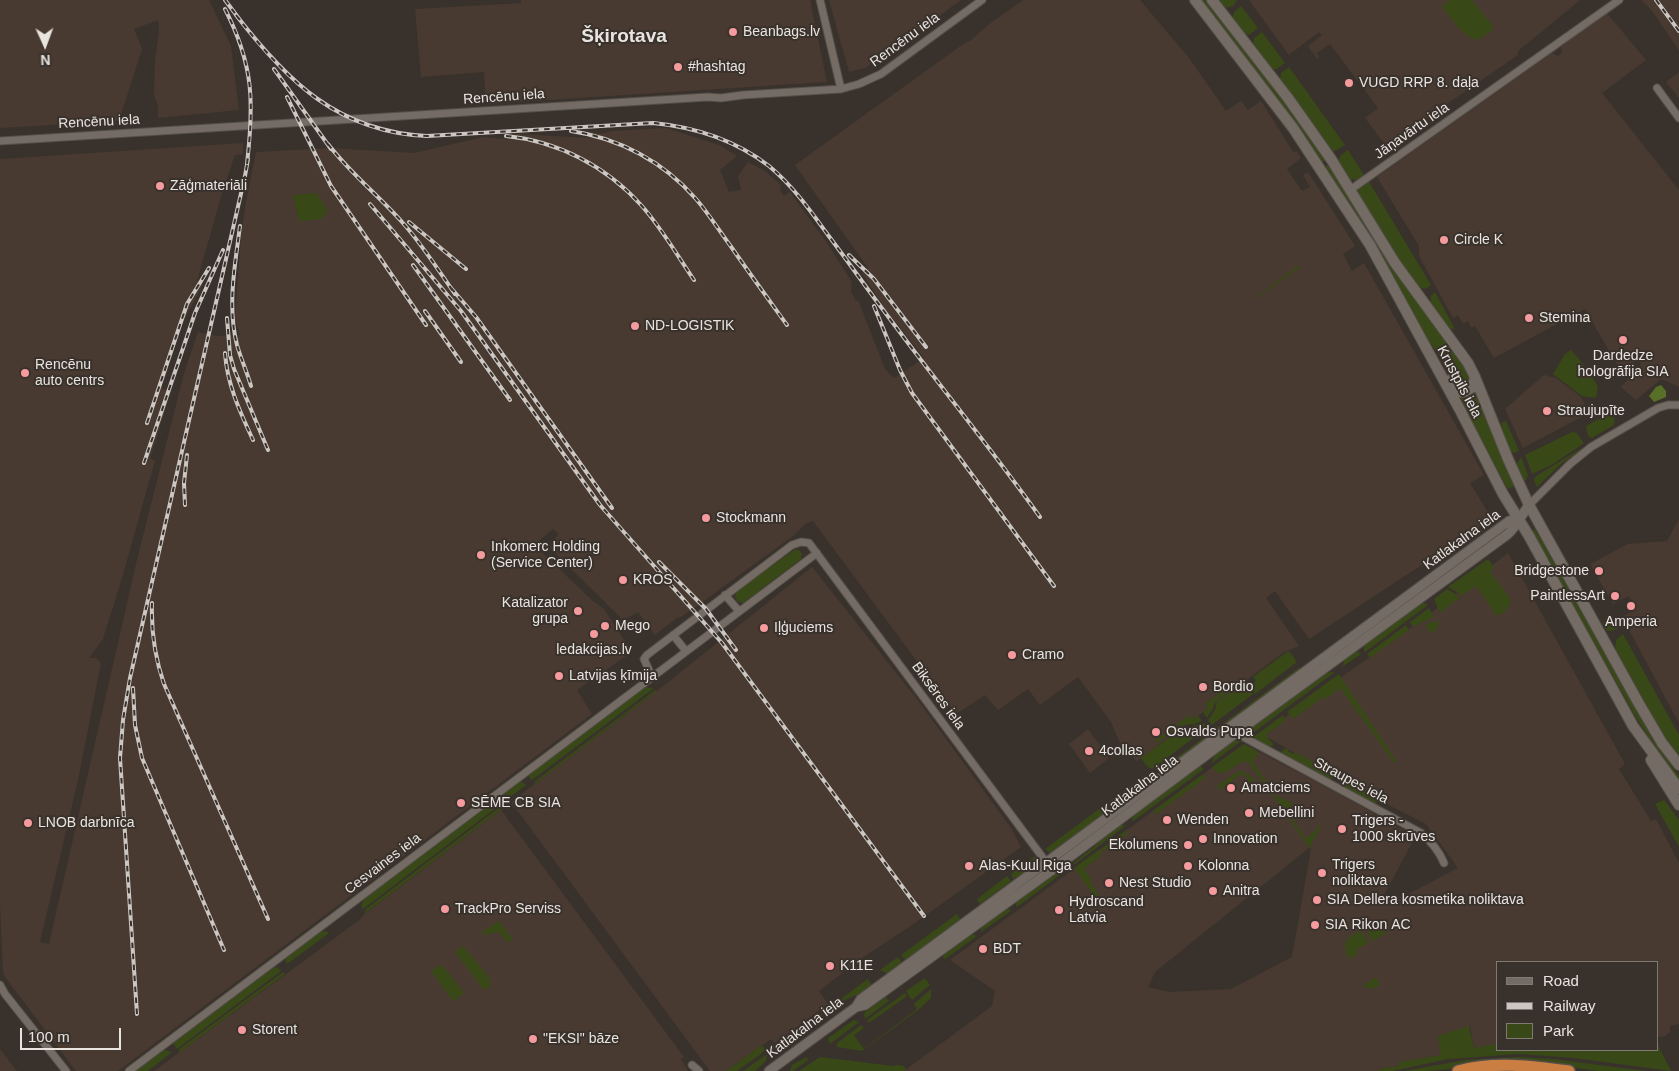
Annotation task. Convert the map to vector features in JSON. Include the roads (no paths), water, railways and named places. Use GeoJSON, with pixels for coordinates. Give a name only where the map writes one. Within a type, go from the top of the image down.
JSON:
{"type":"FeatureCollection","features":[{"type":"Feature","properties":{"kind":"highway"},"geometry":{"type":"LineString","coordinates":[[1458,1071],[1502,1066],[1530,1066],[1569,1071]]}},
{"type":"Feature","properties":{"kind":"main road","name":"Krustpils iela"},"geometry":{"type":"LineString","coordinates":[[1196,0],[1293,128],[1370,245],[1503,494],[1519,518],[1633,726],[1679,789]]}},
{"type":"Feature","properties":{"kind":"main road","name":"Krustpils iela"},"geometry":{"type":"LineString","coordinates":[[1212,0],[1288,98],[1350,190],[1395,263],[1468,363],[1529,505],[1638,702],[1662,743],[1679,764]]}},
{"type":"Feature","properties":{"kind":"main road"},"geometry":{"type":"LineString","coordinates":[[1421,339],[1439,362],[1458,392],[1465,392],[1471,389],[1475,377]]}},
{"type":"Feature","properties":{"kind":"main road"},"geometry":{"type":"LineString","coordinates":[[1633,726],[1654,766],[1679,805]]}},
{"type":"Feature","properties":{"kind":"street"},"geometry":{"type":"LineString","coordinates":[[820,0],[841,89]]}},
{"type":"Feature","properties":{"kind":"street","name":"Rencēnu iela"},"geometry":{"type":"LineString","coordinates":[[0,141],[708,97],[721,98],[841,89],[859,84],[881,74],[982,0]]}},
{"type":"Feature","properties":{"kind":"street","name":"Jāņavārtu iela"},"geometry":{"type":"LineString","coordinates":[[1350,190],[1619,0]]}},
{"type":"Feature","properties":{"kind":"street"},"geometry":{"type":"LineString","coordinates":[[1656,88],[1679,118]]}},
{"type":"Feature","properties":{"kind":"street"},"geometry":{"type":"LineString","coordinates":[[1519,518],[1529,505],[1570,464],[1591,447],[1658,408],[1668,405],[1679,405]]}},
{"type":"Feature","properties":{"kind":"street","name":"Katlakalna iela"},"geometry":{"type":"LineString","coordinates":[[769,1071],[856,1006],[861,999],[1045,862],[1281,694],[1502,526],[1509,521],[1519,518]]}},
{"type":"Feature","properties":{"kind":"street","name":"Biksēres iela"},"geometry":{"type":"LineString","coordinates":[[725,595],[792,545],[801,542],[809,543],[1052,870]]}},
{"type":"Feature","properties":{"kind":"street","name":"Cesvaines iela"},"geometry":{"type":"LineString","coordinates":[[129,1071],[817,553]]}},
{"type":"Feature","properties":{"kind":"street"},"geometry":{"type":"LineString","coordinates":[[652,676],[644,659],[725,595],[739,612]]}},
{"type":"Feature","properties":{"kind":"street"},"geometry":{"type":"LineString","coordinates":[[672,635],[686,651]]}},
{"type":"Feature","properties":{"kind":"street","name":"Katlakalna iela"},"geometry":{"type":"LineString","coordinates":[[856,1006],[865,1004],[1052,870],[1236,733],[1281,694]]}},
{"type":"Feature","properties":{"kind":"street","name":"Straupes iela"},"geometry":{"type":"LineString","coordinates":[[1236,733],[1421,833],[1440,852],[1444,863]]}},
{"type":"Feature","properties":{"kind":"street"},"geometry":{"type":"LineString","coordinates":[[0,985],[5,994],[66,1071]]}},
{"type":"Feature","properties":{"kind":"street"},"geometry":{"type":"LineString","coordinates":[[692,1065],[699,1071]]}},
{"type":"Feature","properties":{"kind":"railway"},"geometry":{"type":"LineString","coordinates":[[225,0],[240,20]]}},
{"type":"Feature","properties":{"kind":"railway"},"geometry":{"type":"LineString","coordinates":[[1656,0],[1679,31]]}},
{"type":"Feature","properties":{"kind":"railway"},"geometry":{"type":"LineString","coordinates":[[225,9],[235,29],[247,67],[251,103],[247,164]]}},
{"type":"Feature","properties":{"kind":"railway"},"geometry":{"type":"LineString","coordinates":[[236,15],[255,39],[295,81],[317,99],[367,125],[395,132],[427,136],[653,123],[684,128],[714,136],[756,157],[778,174],[808,207],[903,337],[1040,517]]}},
{"type":"Feature","properties":{"kind":"railway"},"geometry":{"type":"LineString","coordinates":[[274,69],[331,149]]}},
{"type":"Feature","properties":{"kind":"railway"},"geometry":{"type":"LineString","coordinates":[[287,97],[331,186],[426,325]]}},
{"type":"Feature","properties":{"kind":"railway"},"geometry":{"type":"LineString","coordinates":[[571,131],[589,134],[623,146],[640,154],[670,174],[696,199],[787,325]]}},
{"type":"Feature","properties":{"kind":"railway"},"geometry":{"type":"LineString","coordinates":[[506,136],[544,143],[562,150],[580,158],[612,178],[641,205],[662,232],[694,280]]}},
{"type":"Feature","properties":{"kind":"railway"},"geometry":{"type":"LineString","coordinates":[[328,144],[345,165],[409,230],[455,294]]}},
{"type":"Feature","properties":{"kind":"railway"},"geometry":{"type":"LineString","coordinates":[[137,1014],[120,758],[123,720],[130,678],[248,159]]}},
{"type":"Feature","properties":{"kind":"railway"},"geometry":{"type":"LineString","coordinates":[[370,204],[461,311],[600,505],[722,643],[924,916]]}},
{"type":"Feature","properties":{"kind":"railway"},"geometry":{"type":"LineString","coordinates":[[409,222],[466,269]]}},
{"type":"Feature","properties":{"kind":"railway"},"geometry":{"type":"LineString","coordinates":[[240,226],[232,300],[234,330],[251,386]]}},
{"type":"Feature","properties":{"kind":"railway"},"geometry":{"type":"LineString","coordinates":[[144,463],[195,313],[223,250]]}},
{"type":"Feature","properties":{"kind":"railway"},"geometry":{"type":"LineString","coordinates":[[849,255],[874,279],[926,347]]}},
{"type":"Feature","properties":{"kind":"railway"},"geometry":{"type":"LineString","coordinates":[[413,265],[510,400]]}},
{"type":"Feature","properties":{"kind":"railway"},"geometry":{"type":"LineString","coordinates":[[147,423],[187,304],[209,268]]}},
{"type":"Feature","properties":{"kind":"railway"},"geometry":{"type":"LineString","coordinates":[[451,288],[476,317],[612,508]]}},
{"type":"Feature","properties":{"kind":"railway"},"geometry":{"type":"LineString","coordinates":[[874,306],[900,370],[912,393],[1054,586]]}},
{"type":"Feature","properties":{"kind":"railway"},"geometry":{"type":"LineString","coordinates":[[425,311],[461,362]]}},
{"type":"Feature","properties":{"kind":"railway"},"geometry":{"type":"LineString","coordinates":[[227,318],[230,355],[234,369],[268,450]]}},
{"type":"Feature","properties":{"kind":"railway"},"geometry":{"type":"LineString","coordinates":[[225,353],[231,387],[253,440]]}},
{"type":"Feature","properties":{"kind":"railway"},"geometry":{"type":"LineString","coordinates":[[185,505],[184,483],[187,455]]}},
{"type":"Feature","properties":{"kind":"railway"},"geometry":{"type":"LineString","coordinates":[[659,562],[706,609],[736,650]]}},
{"type":"Feature","properties":{"kind":"railway"},"geometry":{"type":"LineString","coordinates":[[152,603],[154,644],[164,684],[268,919]]}},
{"type":"Feature","properties":{"kind":"railway"},"geometry":{"type":"LineString","coordinates":[[133,688],[135,725],[142,758],[224,950]]}},
{"type":"Feature","properties":{"kind":"place","name":"Beanbags.lv"},"geometry":{"type":"Point","coordinates":[733,32]}},
{"type":"Feature","properties":{"kind":"place","name":"#hashtag"},"geometry":{"type":"Point","coordinates":[678,67]}},
{"type":"Feature","properties":{"kind":"place","name":"VUGD RRP 8. daļa"},"geometry":{"type":"Point","coordinates":[1349,83]}},
{"type":"Feature","properties":{"kind":"place","name":"Zāģmateriāli"},"geometry":{"type":"Point","coordinates":[160,186]}},
{"type":"Feature","properties":{"kind":"place","name":"Circle K"},"geometry":{"type":"Point","coordinates":[1444,240]}},
{"type":"Feature","properties":{"kind":"place","name":"Stemina"},"geometry":{"type":"Point","coordinates":[1529,318]}},
{"type":"Feature","properties":{"kind":"place","name":"ND-LOGISTIK"},"geometry":{"type":"Point","coordinates":[635,326]}},
{"type":"Feature","properties":{"kind":"place","name":"Dardedze hologrāfija SIA"},"geometry":{"type":"Point","coordinates":[1623,340]}},
{"type":"Feature","properties":{"kind":"place","name":"Rencēnu auto centrs"},"geometry":{"type":"Point","coordinates":[25,373]}},
{"type":"Feature","properties":{"kind":"place","name":"Straujupīte"},"geometry":{"type":"Point","coordinates":[1547,411]}},
{"type":"Feature","properties":{"kind":"place","name":"Stockmann"},"geometry":{"type":"Point","coordinates":[706,518]}},
{"type":"Feature","properties":{"kind":"place","name":"Inkomerc Holding (Service Center)"},"geometry":{"type":"Point","coordinates":[481,555]}},
{"type":"Feature","properties":{"kind":"place","name":"Bridgestone"},"geometry":{"type":"Point","coordinates":[1599,571]}},
{"type":"Feature","properties":{"kind":"place","name":"KROS"},"geometry":{"type":"Point","coordinates":[623,580]}},
{"type":"Feature","properties":{"kind":"place","name":"PaintlessArt"},"geometry":{"type":"Point","coordinates":[1615,596]}},
{"type":"Feature","properties":{"kind":"place","name":"Amperia"},"geometry":{"type":"Point","coordinates":[1631,606]}},
{"type":"Feature","properties":{"kind":"place","name":"Katalizator grupa"},"geometry":{"type":"Point","coordinates":[578,611]}},
{"type":"Feature","properties":{"kind":"place","name":"Mego"},"geometry":{"type":"Point","coordinates":[605,626]}},
{"type":"Feature","properties":{"kind":"place","name":"Iļģuciems"},"geometry":{"type":"Point","coordinates":[764,628]}},
{"type":"Feature","properties":{"kind":"place","name":"ledakcijas.lv"},"geometry":{"type":"Point","coordinates":[594,634]}},
{"type":"Feature","properties":{"kind":"place","name":"Cramo"},"geometry":{"type":"Point","coordinates":[1012,655]}},
{"type":"Feature","properties":{"kind":"place","name":"Latvijas ķīmija"},"geometry":{"type":"Point","coordinates":[559,676]}},
{"type":"Feature","properties":{"kind":"place","name":"Bordio"},"geometry":{"type":"Point","coordinates":[1203,687]}},
{"type":"Feature","properties":{"kind":"place","name":"Osvalds Pupa"},"geometry":{"type":"Point","coordinates":[1156,732]}},
{"type":"Feature","properties":{"kind":"place","name":"4collas"},"geometry":{"type":"Point","coordinates":[1089,751]}},
{"type":"Feature","properties":{"kind":"place","name":"Amatciems"},"geometry":{"type":"Point","coordinates":[1231,788]}},
{"type":"Feature","properties":{"kind":"place","name":"SĒME CB SIA"},"geometry":{"type":"Point","coordinates":[461,803]}},
{"type":"Feature","properties":{"kind":"place","name":"Mebellini"},"geometry":{"type":"Point","coordinates":[1249,813]}},
{"type":"Feature","properties":{"kind":"place","name":"Wenden"},"geometry":{"type":"Point","coordinates":[1167,820]}},
{"type":"Feature","properties":{"kind":"place","name":"LNOB darbnīca"},"geometry":{"type":"Point","coordinates":[28,823]}},
{"type":"Feature","properties":{"kind":"place","name":"Trigers - 1000 skrūves"},"geometry":{"type":"Point","coordinates":[1342,829]}},
{"type":"Feature","properties":{"kind":"place","name":"Innovation"},"geometry":{"type":"Point","coordinates":[1203,839]}},
{"type":"Feature","properties":{"kind":"place","name":"Ekolumens"},"geometry":{"type":"Point","coordinates":[1188,845]}},
{"type":"Feature","properties":{"kind":"place","name":"Alas-Kuul Riga"},"geometry":{"type":"Point","coordinates":[969,866]}},
{"type":"Feature","properties":{"kind":"place","name":"Kolonna"},"geometry":{"type":"Point","coordinates":[1188,866]}},
{"type":"Feature","properties":{"kind":"place","name":"Trigers noliktava"},"geometry":{"type":"Point","coordinates":[1322,873]}},
{"type":"Feature","properties":{"kind":"place","name":"Nest Studio"},"geometry":{"type":"Point","coordinates":[1109,883]}},
{"type":"Feature","properties":{"kind":"place","name":"Anitra"},"geometry":{"type":"Point","coordinates":[1213,891]}},
{"type":"Feature","properties":{"kind":"place","name":"SIA Dellera kosmetika noliktava"},"geometry":{"type":"Point","coordinates":[1317,900]}},
{"type":"Feature","properties":{"kind":"place","name":"TrackPro Serviss"},"geometry":{"type":"Point","coordinates":[445,909]}},
{"type":"Feature","properties":{"kind":"place","name":"Hydroscand Latvia"},"geometry":{"type":"Point","coordinates":[1059,910]}},
{"type":"Feature","properties":{"kind":"place","name":"SIA Rikon AC"},"geometry":{"type":"Point","coordinates":[1315,925]}},
{"type":"Feature","properties":{"kind":"place","name":"BDT"},"geometry":{"type":"Point","coordinates":[983,949]}},
{"type":"Feature","properties":{"kind":"place","name":"K11E"},"geometry":{"type":"Point","coordinates":[830,966]}},
{"type":"Feature","properties":{"kind":"place","name":"Storent"},"geometry":{"type":"Point","coordinates":[242,1030]}},
{"type":"Feature","properties":{"kind":"place","name":"\"EKSI\" bāze"},"geometry":{"type":"Point","coordinates":[533,1039]}},
{"type":"Feature","properties":{"kind":"district","name":"Šķirotava"},"geometry":{"type":"Point","coordinates":[624,37]}}]}
